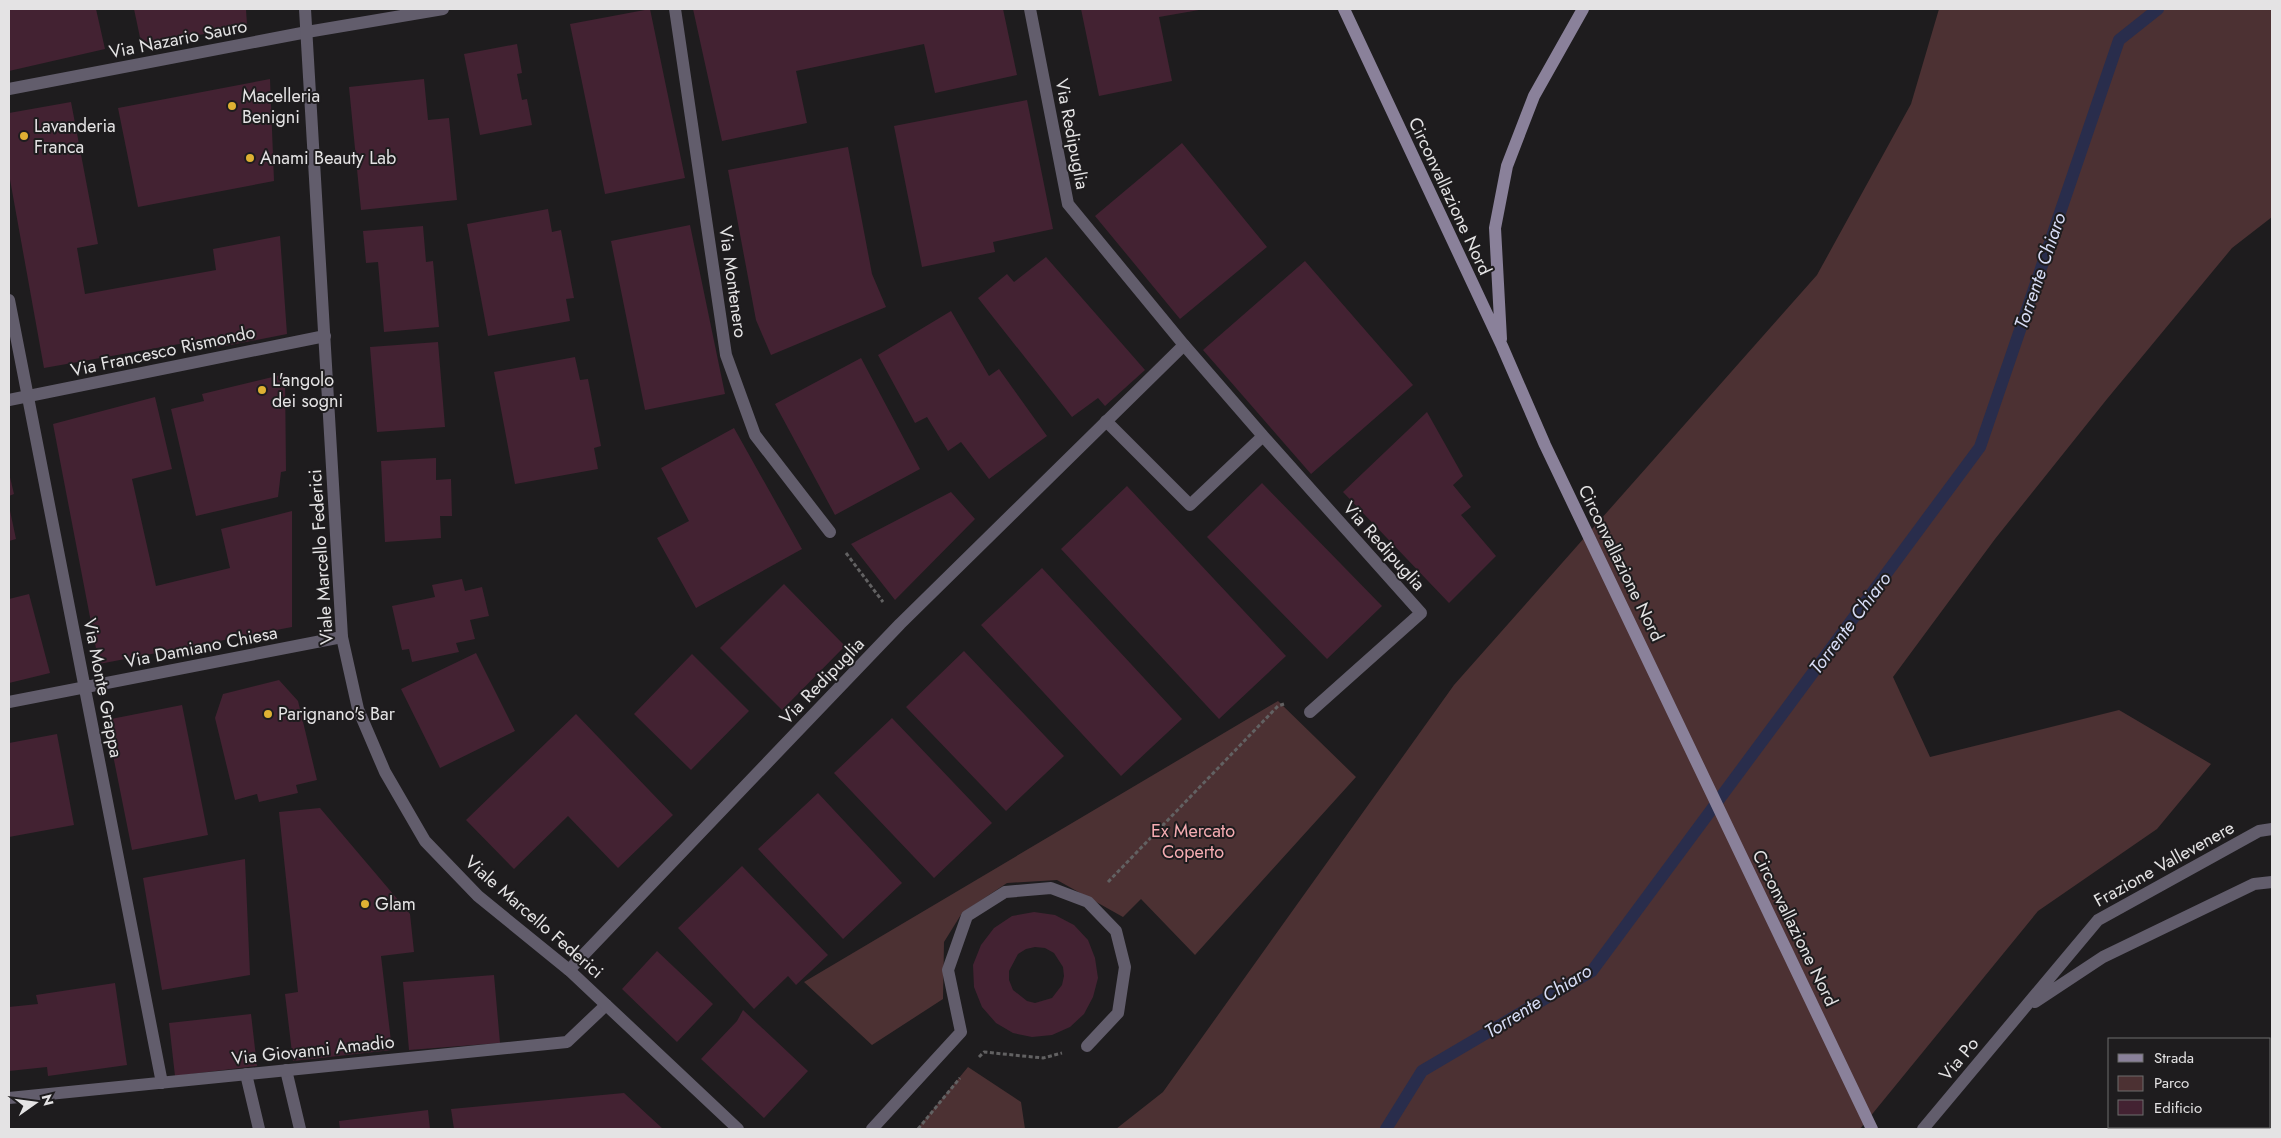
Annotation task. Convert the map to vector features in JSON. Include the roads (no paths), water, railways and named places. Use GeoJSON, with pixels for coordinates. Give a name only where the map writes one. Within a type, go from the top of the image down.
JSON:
{"type":"FeatureCollection","features":[{"type":"Feature","properties":{"kind":"main road","name":"Circonvallazione Nord"},"geometry":{"type":"LineString","coordinates":[[1344,9],[1502,346],[1545,445],[1872,1129]]}},
{"type":"Feature","properties":{"kind":"main road"},"geometry":{"type":"LineString","coordinates":[[1502,346],[1495,228],[1507,166],[1534,96],[1583,9]]}},
{"type":"Feature","properties":{"kind":"street","name":"Viale Marcello Federici"},"geometry":{"type":"LineString","coordinates":[[305,9],[342,637],[358,709],[385,772],[425,841],[478,896],[569,970],[738,1129]]}},
{"type":"Feature","properties":{"kind":"street","name":"Via Nazario Sauro"},"geometry":{"type":"LineString","coordinates":[[9,89],[307,32],[442,9]]}},
{"type":"Feature","properties":{"kind":"street","name":"Via Montenero"},"geometry":{"type":"LineString","coordinates":[[675,9],[726,355],[755,434],[830,532]]}},
{"type":"Feature","properties":{"kind":"street","name":"Via Redipuglia"},"geometry":{"type":"LineString","coordinates":[[1030,9],[1068,204],[1184,345],[1421,613],[1310,712]]}},
{"type":"Feature","properties":{"kind":"street","name":"Via Monte Grappa"},"geometry":{"type":"LineString","coordinates":[[9,300],[162,1083]]}},
{"type":"Feature","properties":{"kind":"street","name":"Via Francesco Rismondo"},"geometry":{"type":"LineString","coordinates":[[9,400],[325,336]]}},
{"type":"Feature","properties":{"kind":"street","name":"Via Redipuglia"},"geometry":{"type":"LineString","coordinates":[[569,970],[900,624],[1184,345]]}},
{"type":"Feature","properties":{"kind":"street"},"geometry":{"type":"LineString","coordinates":[[1106,421],[1190,505],[1263,436]]}},
{"type":"Feature","properties":{"kind":"street","name":"Via Damiano Chiesa"},"geometry":{"type":"LineString","coordinates":[[9,702],[342,637]]}},
{"type":"Feature","properties":{"kind":"street","name":"Frazione Vallevenere"},"geometry":{"type":"LineString","coordinates":[[2022,1011],[2098,920],[2259,831],[2272,829]]}},
{"type":"Feature","properties":{"kind":"street"},"geometry":{"type":"LineString","coordinates":[[2022,1011],[2103,957],[2254,884],[2272,882]]}},
{"type":"Feature","properties":{"kind":"street"},"geometry":{"type":"LineString","coordinates":[[872,1129],[961,1032],[948,970],[968,916],[1005,892],[1051,888],[1088,902],[1116,931],[1125,967],[1118,1013],[1087,1046]]}},
{"type":"Feature","properties":{"kind":"street","name":"Via Giovanni Amadio"},"geometry":{"type":"LineString","coordinates":[[9,1098],[567,1042],[606,1005]]}},
{"type":"Feature","properties":{"kind":"street","name":"Via Po"},"geometry":{"type":"LineString","coordinates":[[1923,1129],[2022,1011]]}},
{"type":"Feature","properties":{"kind":"street"},"geometry":{"type":"LineString","coordinates":[[286,1070],[300,1129]]}},
{"type":"Feature","properties":{"kind":"street"},"geometry":{"type":"LineString","coordinates":[[246,1074],[259,1129]]}},
{"type":"Feature","properties":{"kind":"waterway","name":"Torrente Chiaro"},"geometry":{"type":"LineString","coordinates":[[1386,1129],[1422,1071],[1592,971],[1980,447],[2119,40],[2158,9]]}},
{"type":"Feature","properties":{"kind":"place","name":"Macelleria Benigni"},"geometry":{"type":"Point","coordinates":[232,106]}},
{"type":"Feature","properties":{"kind":"place","name":"Lavanderia Franca"},"geometry":{"type":"Point","coordinates":[24,136]}},
{"type":"Feature","properties":{"kind":"place","name":"Anami Beauty Lab"},"geometry":{"type":"Point","coordinates":[250,158]}},
{"type":"Feature","properties":{"kind":"place","name":"L'angolo dei sogni"},"geometry":{"type":"Point","coordinates":[262,390]}},
{"type":"Feature","properties":{"kind":"place","name":"Parignano's Bar"},"geometry":{"type":"Point","coordinates":[268,714]}},
{"type":"Feature","properties":{"kind":"place","name":"Glam"},"geometry":{"type":"Point","coordinates":[365,904]}},
{"type":"Feature","properties":{"kind":"park label","name":"Ex Mercato Coperto"},"geometry":{"type":"Point","coordinates":[1193,841]}}]}
